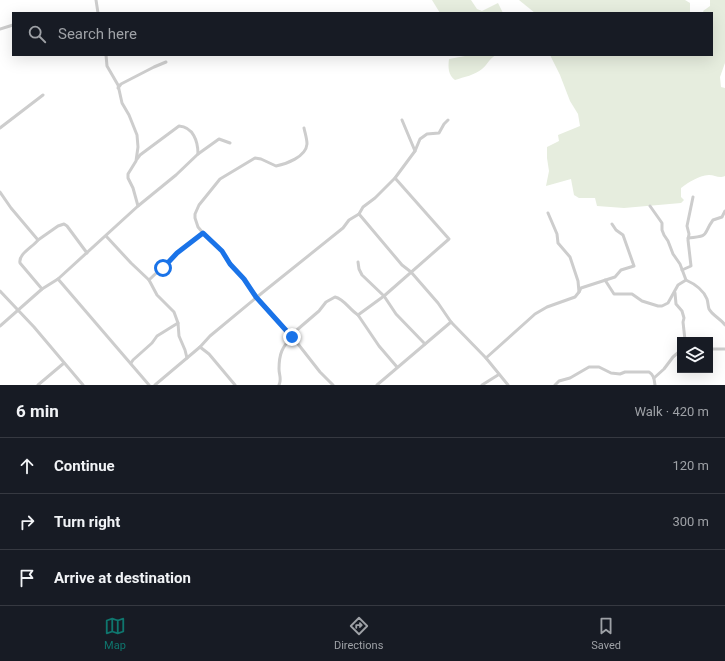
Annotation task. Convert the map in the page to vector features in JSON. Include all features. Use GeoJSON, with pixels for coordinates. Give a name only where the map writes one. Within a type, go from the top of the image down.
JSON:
{"type":"FeatureCollection","features":[{"type":"Feature","properties":{"kind":"street"},"geometry":{"type":"LineString","coordinates":[[96,0],[98,12]]}},
{"type":"Feature","properties":{"kind":"street"},"geometry":{"type":"LineString","coordinates":[[0,29],[12,25]]}},
{"type":"Feature","properties":{"kind":"street"},"geometry":{"type":"LineString","coordinates":[[106,56],[107,66],[118,88],[122,103],[129,115],[137,135],[138,147],[136,161]]}},
{"type":"Feature","properties":{"kind":"street"},"geometry":{"type":"LineString","coordinates":[[118,88],[121,84],[166,62]]}},
{"type":"Feature","properties":{"kind":"street"},"geometry":{"type":"LineString","coordinates":[[0,128],[44,95]]}},
{"type":"Feature","properties":{"kind":"street"},"geometry":{"type":"LineString","coordinates":[[402,120],[415,151]]}},
{"type":"Feature","properties":{"kind":"street"},"geometry":{"type":"LineString","coordinates":[[155,385],[256,297],[343,228],[349,220],[359,214],[363,207],[376,198],[395,178],[415,151],[420,139],[428,134],[440,133],[444,124],[448,120]]}},
{"type":"Feature","properties":{"kind":"street"},"geometry":{"type":"LineString","coordinates":[[138,206],[128,174],[140,155],[179,126],[191,131],[197,140],[198,154]]}},
{"type":"Feature","properties":{"kind":"street"},"geometry":{"type":"LineString","coordinates":[[304,128],[307,144],[306,150],[296,157],[276,166],[255,158],[220,179],[199,205],[195,214],[196,223],[203,233],[222,251],[230,264],[244,279],[256,297],[291,336],[320,372],[333,385]]}},
{"type":"Feature","properties":{"kind":"street"},"geometry":{"type":"LineString","coordinates":[[0,326],[42,289],[58,279],[198,154],[219,139],[230,143]]}},
{"type":"Feature","properties":{"kind":"street"},"geometry":{"type":"LineString","coordinates":[[358,315],[384,296],[449,239],[395,178]]}},
{"type":"Feature","properties":{"kind":"street"},"geometry":{"type":"LineString","coordinates":[[0,195],[38,240]]}},
{"type":"Feature","properties":{"kind":"street"},"geometry":{"type":"LineString","coordinates":[[682,270],[692,266],[687,226],[693,197]]}},
{"type":"Feature","properties":{"kind":"street"},"geometry":{"type":"LineString","coordinates":[[650,206],[662,223],[664,235],[668,241],[670,249],[680,264],[686,280],[695,284],[701,289],[706,297],[710,310],[721,319],[725,325]]}},
{"type":"Feature","properties":{"kind":"street"},"geometry":{"type":"LineString","coordinates":[[688,238],[701,237],[706,234],[713,220],[722,217],[725,211]]}},
{"type":"Feature","properties":{"kind":"street"},"geometry":{"type":"LineString","coordinates":[[548,213],[558,243],[570,257],[578,281],[579,292]]}},
{"type":"Feature","properties":{"kind":"street"},"geometry":{"type":"LineString","coordinates":[[359,214],[402,265],[412,272],[438,303],[451,322],[486,358],[498,375],[508,385]]}},
{"type":"Feature","properties":{"kind":"street"},"geometry":{"type":"LineString","coordinates":[[42,289],[19,260],[21,256],[34,246],[38,240],[58,226],[64,224],[87,253]]}},
{"type":"Feature","properties":{"kind":"street"},"geometry":{"type":"LineString","coordinates":[[486,358],[535,314],[547,307],[575,297],[581,288],[615,277],[621,270],[634,266],[623,235],[616,230],[612,224]]}},
{"type":"Feature","properties":{"kind":"street"},"geometry":{"type":"LineString","coordinates":[[149,280],[151,276],[163,268],[177,253],[203,233]]}},
{"type":"Feature","properties":{"kind":"street"},"geometry":{"type":"LineString","coordinates":[[106,236],[149,280],[157,295],[174,312],[178,323],[179,336],[187,358]]}},
{"type":"Feature","properties":{"kind":"street"},"geometry":{"type":"LineString","coordinates":[[358,262],[362,275],[384,296],[396,314],[425,344]]}},
{"type":"Feature","properties":{"kind":"street"},"geometry":{"type":"LineString","coordinates":[[58,279],[149,385]]}},
{"type":"Feature","properties":{"kind":"street"},"geometry":{"type":"LineString","coordinates":[[605,280],[614,294],[632,294],[642,301],[662,306],[668,304],[678,285],[686,280]]}},
{"type":"Feature","properties":{"kind":"street"},"geometry":{"type":"LineString","coordinates":[[0,291],[83,385]]}},
{"type":"Feature","properties":{"kind":"street"},"geometry":{"type":"LineString","coordinates":[[675,292],[676,304],[682,311],[684,318],[685,337]]}},
{"type":"Feature","properties":{"kind":"street"},"geometry":{"type":"LineString","coordinates":[[279,385],[281,379],[279,369],[282,348],[291,336],[319,311],[326,302],[335,297],[340,298],[358,315],[379,346],[397,367]]}},
{"type":"Feature","properties":{"kind":"street"},"geometry":{"type":"LineString","coordinates":[[377,385],[451,322]]}},
{"type":"Feature","properties":{"kind":"street"},"geometry":{"type":"LineString","coordinates":[[132,364],[157,336],[178,323]]}},
{"type":"Feature","properties":{"kind":"street"},"geometry":{"type":"LineString","coordinates":[[200,347],[209,354],[235,385]]}},
{"type":"Feature","properties":{"kind":"street"},"geometry":{"type":"LineString","coordinates":[[713,349],[725,349]]}},
{"type":"Feature","properties":{"kind":"street"},"geometry":{"type":"LineString","coordinates":[[654,378],[677,354]]}},
{"type":"Feature","properties":{"kind":"street"},"geometry":{"type":"LineString","coordinates":[[38,385],[64,363]]}},
{"type":"Feature","properties":{"kind":"street"},"geometry":{"type":"LineString","coordinates":[[555,385],[559,381],[570,378],[589,367],[599,367],[611,373],[620,374],[625,372],[649,372],[654,378],[654,385]]}},
{"type":"Feature","properties":{"kind":"street"},"geometry":{"type":"LineString","coordinates":[[482,385],[498,375]]}},
{"type":"Feature","properties":{"kind":"green space"},"geometry":{"type":"Polygon","coordinates":[[[432,0],[471,0],[477,9],[482,11],[498,3],[502,12],[439,12],[432,0]]]}},
{"type":"Feature","properties":{"kind":"green space"},"geometry":{"type":"Polygon","coordinates":[[[519,0],[685,0],[690,3],[690,12],[534,12],[519,0]]]}},
{"type":"Feature","properties":{"kind":"green space"},"geometry":{"type":"Polygon","coordinates":[[[710,0],[725,0],[725,63],[720,77],[721,87],[725,88],[725,176],[721,177],[709,175],[697,178],[690,182],[681,188],[681,197],[684,200],[681,203],[624,208],[597,206],[595,198],[579,198],[574,195],[571,179],[546,186],[549,171],[547,147],[559,141],[558,135],[580,126],[578,114],[570,101],[550,56],[713,56],[713,12],[703,11],[710,6],[710,0]]]}},
{"type":"Feature","properties":{"kind":"green space"},"geometry":{"type":"Polygon","coordinates":[[[465,56],[495,56],[476,73],[455,80],[449,71],[449,59],[465,56]]]}},
{"type":"Feature","properties":{"kind":"route"},"geometry":{"type":"LineString","coordinates":[[163,268],[177,253],[203,233],[222,251],[230,264],[244,279],[256,297],[292,337]]}}]}
